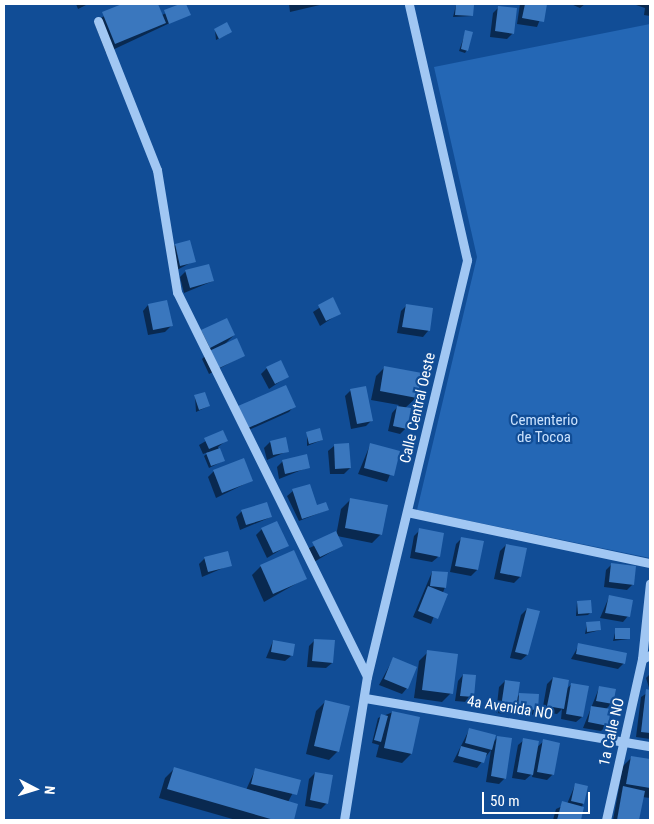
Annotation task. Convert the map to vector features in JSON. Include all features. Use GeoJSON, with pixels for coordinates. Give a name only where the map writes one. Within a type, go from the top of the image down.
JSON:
{"type":"FeatureCollection","features":[{"type":"Feature","properties":{"kind":"street","name":"Calle Central Oeste"},"geometry":{"type":"LineString","coordinates":[[344,820],[367,677],[467,260],[409,4]]}},
{"type":"Feature","properties":{"kind":"street"},"geometry":{"type":"LineString","coordinates":[[98,22],[157,170],[177,292],[367,677]]}},
{"type":"Feature","properties":{"kind":"street"},"geometry":{"type":"LineString","coordinates":[[407,512],[650,563]]}},
{"type":"Feature","properties":{"kind":"street","name":"1a Calle NO"},"geometry":{"type":"LineString","coordinates":[[606,820],[646,657],[650,583]]}},
{"type":"Feature","properties":{"kind":"street","name":"4a Avenida NO"},"geometry":{"type":"LineString","coordinates":[[365,698],[650,746]]}},
{"type":"Feature","properties":{"kind":"green space","name":"Cementerio de Tocoa"},"geometry":{"type":"Polygon","coordinates":[[[650,24],[650,558],[417,510],[477,257],[434,67],[650,24]]]}},
{"type":"Feature","properties":{"kind":"building"},"geometry":{"type":"Polygon","coordinates":[[[122,4],[158,4],[166,23],[115,44],[102,12],[122,4]]]}},
{"type":"Feature","properties":{"kind":"building"},"geometry":{"type":"Polygon","coordinates":[[[180,4],[186,4],[191,15],[169,24],[164,10],[180,4]]]}},
{"type":"Feature","properties":{"kind":"building"},"geometry":{"type":"Polygon","coordinates":[[[456,4],[474,5],[473,16],[455,15],[456,4]]]}},
{"type":"Feature","properties":{"kind":"building"},"geometry":{"type":"Polygon","coordinates":[[[525,4],[547,4],[544,22],[522,18],[525,4]]]}},
{"type":"Feature","properties":{"kind":"building"},"geometry":{"type":"Polygon","coordinates":[[[498,6],[517,8],[514,34],[495,31],[498,6]]]}},
{"type":"Feature","properties":{"kind":"building"},"geometry":{"type":"Polygon","coordinates":[[[227,22],[232,32],[219,39],[214,29],[227,22]]]}},
{"type":"Feature","properties":{"kind":"building"},"geometry":{"type":"Polygon","coordinates":[[[465,30],[473,32],[468,51],[461,49],[465,30]]]}},
{"type":"Feature","properties":{"kind":"building"},"geometry":{"type":"Polygon","coordinates":[[[190,240],[196,262],[180,266],[175,244],[190,240]]]}},
{"type":"Feature","properties":{"kind":"building"},"geometry":{"type":"Polygon","coordinates":[[[209,264],[214,281],[190,288],[185,270],[209,264]]]}},
{"type":"Feature","properties":{"kind":"building"},"geometry":{"type":"Polygon","coordinates":[[[333,297],[341,314],[326,321],[318,305],[333,297]]]}},
{"type":"Feature","properties":{"kind":"building"},"geometry":{"type":"Polygon","coordinates":[[[167,300],[173,326],[153,330],[148,304],[167,300]]]}},
{"type":"Feature","properties":{"kind":"building"},"geometry":{"type":"Polygon","coordinates":[[[406,304],[433,308],[430,331],[402,327],[406,304]]]}},
{"type":"Feature","properties":{"kind":"building"},"geometry":{"type":"Polygon","coordinates":[[[227,318],[235,335],[210,348],[201,330],[227,318]]]}},
{"type":"Feature","properties":{"kind":"building"},"geometry":{"type":"Polygon","coordinates":[[[237,338],[245,356],[215,370],[207,352],[237,338]]]}},
{"type":"Feature","properties":{"kind":"building"},"geometry":{"type":"Polygon","coordinates":[[[281,360],[289,377],[275,384],[266,367],[281,360]]]}},
{"type":"Feature","properties":{"kind":"building"},"geometry":{"type":"Polygon","coordinates":[[[384,366],[422,373],[417,398],[380,391],[384,366]]]}},
{"type":"Feature","properties":{"kind":"building"},"geometry":{"type":"Polygon","coordinates":[[[286,385],[296,407],[248,428],[238,406],[286,385]]]}},
{"type":"Feature","properties":{"kind":"building"},"geometry":{"type":"Polygon","coordinates":[[[366,386],[373,421],[357,424],[350,389],[366,386]]]}},
{"type":"Feature","properties":{"kind":"building"},"geometry":{"type":"Polygon","coordinates":[[[205,392],[210,406],[199,410],[194,395],[205,392]]]}},
{"type":"Feature","properties":{"kind":"building"},"geometry":{"type":"Polygon","coordinates":[[[397,406],[411,408],[407,429],[393,426],[397,406]]]}},
{"type":"Feature","properties":{"kind":"building"},"geometry":{"type":"Polygon","coordinates":[[[320,428],[323,440],[309,444],[306,432],[320,428]]]}},
{"type":"Feature","properties":{"kind":"building"},"geometry":{"type":"Polygon","coordinates":[[[223,430],[228,441],[209,449],[204,438],[223,430]]]}},
{"type":"Feature","properties":{"kind":"building"},"geometry":{"type":"Polygon","coordinates":[[[286,437],[289,452],[273,455],[270,441],[286,437]]]}},
{"type":"Feature","properties":{"kind":"building"},"geometry":{"type":"Polygon","coordinates":[[[349,443],[351,468],[335,469],[334,444],[349,443]]]}},
{"type":"Feature","properties":{"kind":"building"},"geometry":{"type":"Polygon","coordinates":[[[370,443],[400,451],[394,476],[364,468],[370,443]]]}},
{"type":"Feature","properties":{"kind":"building"},"geometry":{"type":"Polygon","coordinates":[[[220,448],[225,461],[211,466],[206,453],[220,448]]]}},
{"type":"Feature","properties":{"kind":"building"},"geometry":{"type":"Polygon","coordinates":[[[307,454],[310,468],[285,474],[282,460],[307,454]]]}},
{"type":"Feature","properties":{"kind":"building"},"geometry":{"type":"Polygon","coordinates":[[[244,458],[253,481],[222,493],[213,470],[244,458]]]}},
{"type":"Feature","properties":{"kind":"building"},"geometry":{"type":"Polygon","coordinates":[[[310,484],[317,505],[326,502],[329,510],[302,519],[292,489],[310,484]]]}},
{"type":"Feature","properties":{"kind":"building"},"geometry":{"type":"Polygon","coordinates":[[[350,498],[388,505],[382,535],[345,528],[350,498]]]}},
{"type":"Feature","properties":{"kind":"building"},"geometry":{"type":"Polygon","coordinates":[[[267,502],[272,517],[246,525],[241,510],[267,502]]]}},
{"type":"Feature","properties":{"kind":"building"},"geometry":{"type":"Polygon","coordinates":[[[277,521],[289,546],[273,553],[261,528],[277,521]]]}},
{"type":"Feature","properties":{"kind":"building"},"geometry":{"type":"Polygon","coordinates":[[[419,528],[444,533],[440,557],[415,552],[419,528]]]}},
{"type":"Feature","properties":{"kind":"building"},"geometry":{"type":"Polygon","coordinates":[[[336,531],[343,546],[320,557],[312,542],[336,531]]]}},
{"type":"Feature","properties":{"kind":"building"},"geometry":{"type":"Polygon","coordinates":[[[461,537],[484,541],[478,570],[455,566],[461,537]]]}},
{"type":"Feature","properties":{"kind":"building"},"geometry":{"type":"Polygon","coordinates":[[[506,544],[527,548],[521,577],[500,573],[506,544]]]}},
{"type":"Feature","properties":{"kind":"building"},"geometry":{"type":"Polygon","coordinates":[[[294,550],[307,579],[273,594],[260,565],[294,550]]]}},
{"type":"Feature","properties":{"kind":"building"},"geometry":{"type":"Polygon","coordinates":[[[228,551],[232,566],[208,572],[204,557],[228,551]]]}},
{"type":"Feature","properties":{"kind":"building"},"geometry":{"type":"Polygon","coordinates":[[[611,563],[636,566],[634,585],[609,582],[611,563]]]}},
{"type":"Feature","properties":{"kind":"building"},"geometry":{"type":"Polygon","coordinates":[[[432,571],[448,572],[446,588],[430,586],[432,571]]]}},
{"type":"Feature","properties":{"kind":"building"},"geometry":{"type":"Polygon","coordinates":[[[428,586],[448,594],[438,619],[418,611],[428,586]]]}},
{"type":"Feature","properties":{"kind":"building"},"geometry":{"type":"Polygon","coordinates":[[[609,595],[633,600],[630,617],[605,613],[609,595]]]}},
{"type":"Feature","properties":{"kind":"building"},"geometry":{"type":"Polygon","coordinates":[[[591,600],[592,613],[578,614],[577,601],[591,600]]]}},
{"type":"Feature","properties":{"kind":"building"},"geometry":{"type":"Polygon","coordinates":[[[527,608],[540,611],[528,655],[515,652],[527,608]]]}},
{"type":"Feature","properties":{"kind":"building"},"geometry":{"type":"Polygon","coordinates":[[[600,621],[601,630],[587,632],[586,622],[600,621]]]}},
{"type":"Feature","properties":{"kind":"building"},"geometry":{"type":"Polygon","coordinates":[[[615,628],[630,628],[630,639],[615,639],[615,628]]]}},
{"type":"Feature","properties":{"kind":"building"},"geometry":{"type":"Polygon","coordinates":[[[314,639],[335,640],[333,663],[312,661],[314,639]]]}},
{"type":"Feature","properties":{"kind":"building"},"geometry":{"type":"Polygon","coordinates":[[[273,640],[295,644],[293,656],[271,652],[273,640]]]}},
{"type":"Feature","properties":{"kind":"building"},"geometry":{"type":"Polygon","coordinates":[[[578,643],[627,653],[625,664],[576,654],[578,643]]]}},
{"type":"Feature","properties":{"kind":"building"},"geometry":{"type":"Polygon","coordinates":[[[427,650],[458,654],[453,694],[422,690],[427,650]]]}},
{"type":"Feature","properties":{"kind":"building"},"geometry":{"type":"Polygon","coordinates":[[[393,657],[417,667],[408,689],[384,679],[393,657]]]}},
{"type":"Feature","properties":{"kind":"building"},"geometry":{"type":"Polygon","coordinates":[[[463,674],[476,675],[474,697],[460,696],[463,674]]]}},
{"type":"Feature","properties":{"kind":"building"},"geometry":{"type":"Polygon","coordinates":[[[553,677],[569,680],[564,709],[547,706],[553,677]]]}},
{"type":"Feature","properties":{"kind":"building"},"geometry":{"type":"Polygon","coordinates":[[[505,680],[520,682],[516,709],[501,707],[505,680]]]}},
{"type":"Feature","properties":{"kind":"building"},"geometry":{"type":"Polygon","coordinates":[[[571,683],[589,686],[583,717],[566,714],[571,683]]]}},
{"type":"Feature","properties":{"kind":"building"},"geometry":{"type":"Polygon","coordinates":[[[599,686],[616,689],[613,704],[596,701],[599,686]]]}},
{"type":"Feature","properties":{"kind":"building"},"geometry":{"type":"Polygon","coordinates":[[[646,689],[650,690],[650,733],[641,732],[646,689]]]}},
{"type":"Feature","properties":{"kind":"building"},"geometry":{"type":"Polygon","coordinates":[[[519,693],[539,694],[538,710],[518,709],[519,693]]]}},
{"type":"Feature","properties":{"kind":"building"},"geometry":{"type":"Polygon","coordinates":[[[325,700],[350,706],[339,752],[314,746],[325,700]]]}},
{"type":"Feature","properties":{"kind":"building"},"geometry":{"type":"Polygon","coordinates":[[[591,706],[611,709],[608,726],[588,722],[591,706]]]}},
{"type":"Feature","properties":{"kind":"building"},"geometry":{"type":"Polygon","coordinates":[[[392,711],[420,717],[412,754],[384,748],[392,711]]]}},
{"type":"Feature","properties":{"kind":"building"},"geometry":{"type":"Polygon","coordinates":[[[381,714],[388,716],[381,742],[374,740],[381,714]]]}},
{"type":"Feature","properties":{"kind":"building"},"geometry":{"type":"Polygon","coordinates":[[[469,728],[496,735],[492,750],[465,743],[469,728]]]}},
{"type":"Feature","properties":{"kind":"building"},"geometry":{"type":"Polygon","coordinates":[[[497,736],[512,738],[506,779],[491,776],[497,736]]]}},
{"type":"Feature","properties":{"kind":"building"},"geometry":{"type":"Polygon","coordinates":[[[523,738],[539,741],[533,775],[517,772],[523,738]]]}},
{"type":"Feature","properties":{"kind":"building"},"geometry":{"type":"Polygon","coordinates":[[[543,739],[560,743],[554,775],[537,772],[543,739]]]}},
{"type":"Feature","properties":{"kind":"building"},"geometry":{"type":"Polygon","coordinates":[[[461,746],[487,753],[484,763],[458,756],[461,746]]]}},
{"type":"Feature","properties":{"kind":"building"},"geometry":{"type":"Polygon","coordinates":[[[631,756],[650,759],[650,788],[626,784],[631,756]]]}},
{"type":"Feature","properties":{"kind":"building"},"geometry":{"type":"Polygon","coordinates":[[[174,767],[298,804],[294,820],[274,820],[167,789],[174,767]]]}},
{"type":"Feature","properties":{"kind":"building"},"geometry":{"type":"Polygon","coordinates":[[[255,768],[301,780],[297,795],[251,784],[255,768]]]}},
{"type":"Feature","properties":{"kind":"building"},"geometry":{"type":"Polygon","coordinates":[[[315,772],[333,775],[328,804],[310,800],[315,772]]]}},
{"type":"Feature","properties":{"kind":"building"},"geometry":{"type":"Polygon","coordinates":[[[575,783],[588,786],[584,804],[571,801],[575,783]]]}},
{"type":"Feature","properties":{"kind":"building"},"geometry":{"type":"Polygon","coordinates":[[[623,786],[645,791],[639,820],[617,820],[623,786]]]}},
{"type":"Feature","properties":{"kind":"building"},"geometry":{"type":"Polygon","coordinates":[[[562,801],[584,807],[581,820],[557,820],[562,801]]]}}]}
